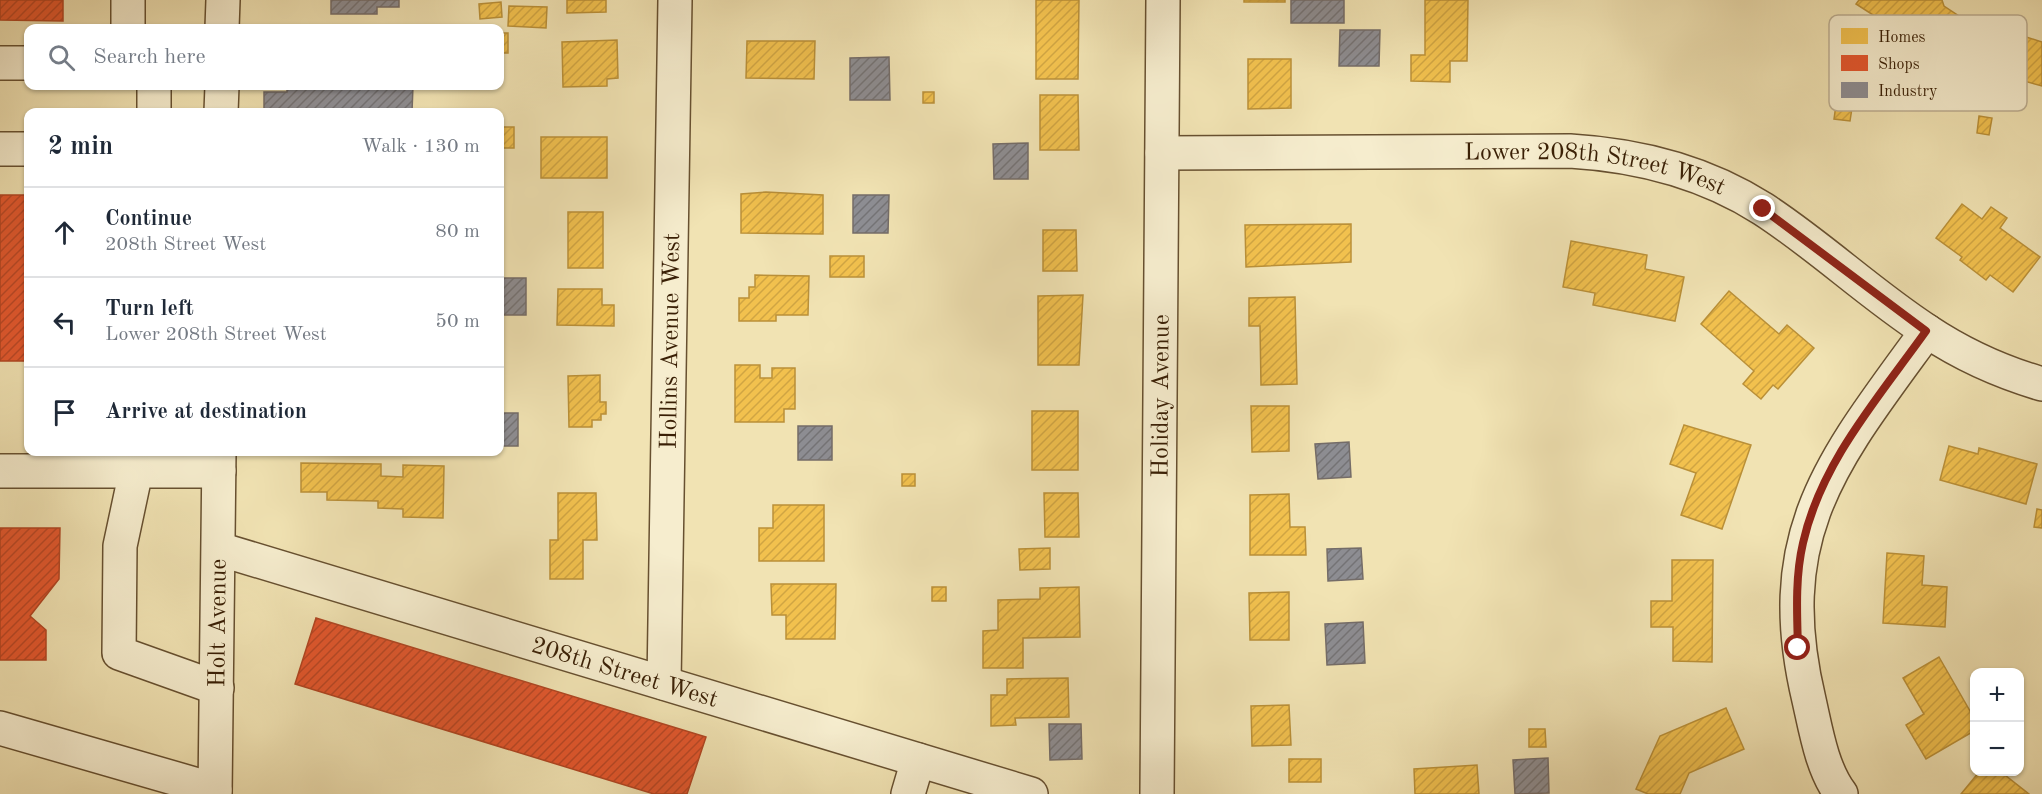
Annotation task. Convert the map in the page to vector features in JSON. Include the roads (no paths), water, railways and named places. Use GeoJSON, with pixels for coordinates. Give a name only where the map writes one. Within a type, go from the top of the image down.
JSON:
{"type":"FeatureCollection","features":[{"type":"Feature","properties":{"kind":"street"},"geometry":{"type":"LineString","coordinates":[[128,0],[128,24]]}},
{"type":"Feature","properties":{"kind":"street"},"geometry":{"type":"LineString","coordinates":[[222,24],[223,0]]}},
{"type":"Feature","properties":{"kind":"street","name":"Hollins Avenue West"},"geometry":{"type":"LineString","coordinates":[[664,683],[675,0]]}},
{"type":"Feature","properties":{"kind":"street","name":"Holiday Avenue"},"geometry":{"type":"LineString","coordinates":[[1157,794],[1163,0]]}},
{"type":"Feature","properties":{"kind":"street"},"geometry":{"type":"LineString","coordinates":[[0,63],[24,63]]}},
{"type":"Feature","properties":{"kind":"street"},"geometry":{"type":"LineString","coordinates":[[154,90],[154,108]]}},
{"type":"Feature","properties":{"kind":"street"},"geometry":{"type":"LineString","coordinates":[[221,108],[222,90]]}},
{"type":"Feature","properties":{"kind":"street"},"geometry":{"type":"LineString","coordinates":[[0,149],[24,149]]}},
{"type":"Feature","properties":{"kind":"street","name":"Lower 208th Street West"},"geometry":{"type":"LineString","coordinates":[[1162,153],[1570,151],[1611,153],[1644,160],[1710,182],[1763,209],[1926,331],[1984,364],[2042,384]]}},
{"type":"Feature","properties":{"kind":"street"},"geometry":{"type":"LineString","coordinates":[[1832,791],[1810,707],[1798,648],[1797,613],[1802,545],[1812,512],[1838,456],[1926,331]]}},
{"type":"Feature","properties":{"kind":"street"},"geometry":{"type":"LineString","coordinates":[[0,471],[136,471],[219,461]]}},
{"type":"Feature","properties":{"kind":"street","name":"Holt Avenue"},"geometry":{"type":"LineString","coordinates":[[215,792],[219,461]]}},
{"type":"Feature","properties":{"kind":"street"},"geometry":{"type":"LineString","coordinates":[[136,471],[120,546],[119,653],[217,688]]}},
{"type":"Feature","properties":{"kind":"street","name":"208th Street West"},"geometry":{"type":"LineString","coordinates":[[219,549],[1032,794]]}},
{"type":"Feature","properties":{"kind":"street"},"geometry":{"type":"LineString","coordinates":[[0,728],[215,792]]}},
{"type":"Feature","properties":{"kind":"street"},"geometry":{"type":"LineString","coordinates":[[908,794],[918,760]]}}]}
